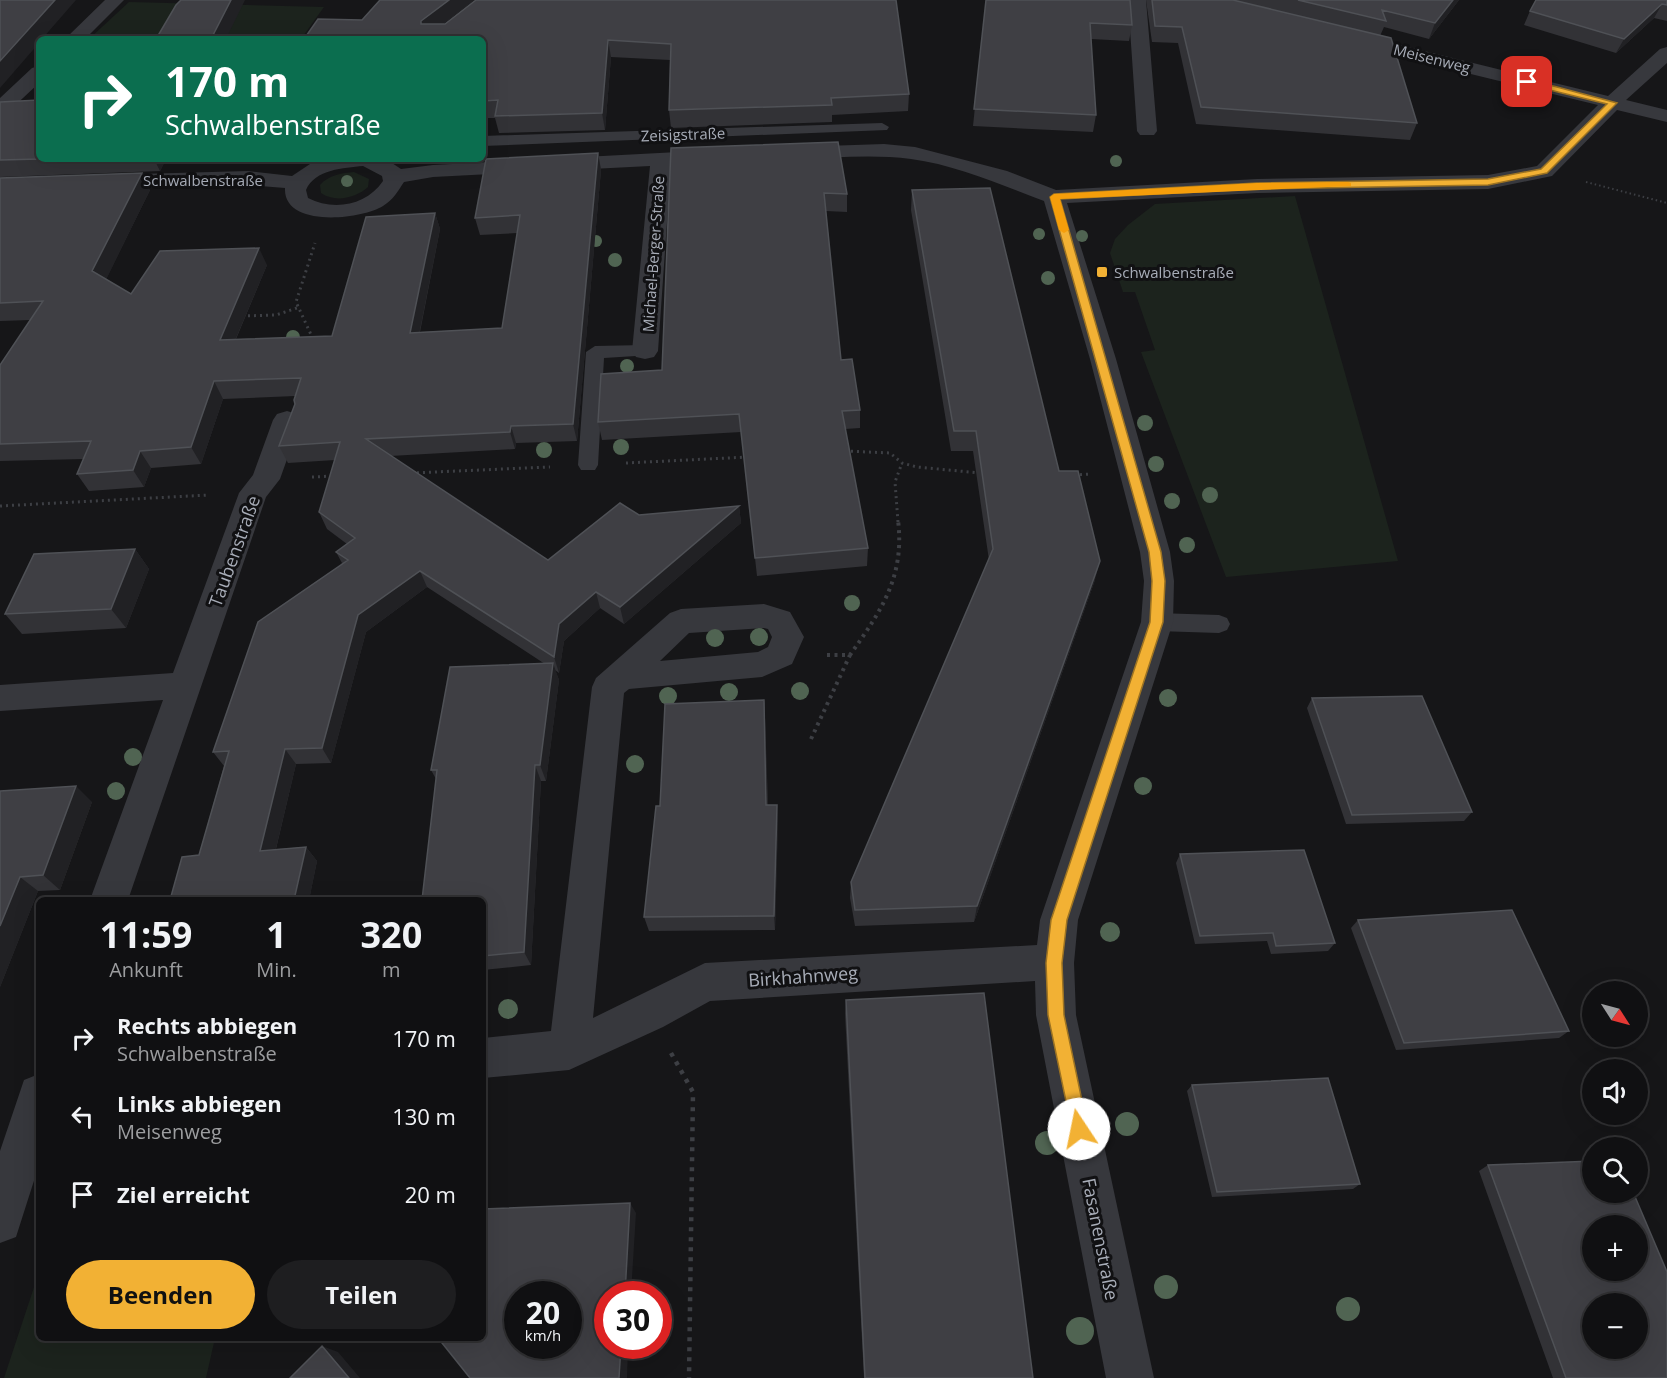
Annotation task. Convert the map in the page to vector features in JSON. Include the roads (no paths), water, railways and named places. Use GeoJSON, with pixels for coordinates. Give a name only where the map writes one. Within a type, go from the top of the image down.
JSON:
{"type":"FeatureCollection","features":[{"type":"Feature","properties":{"kind":"street"},"geometry":{"type":"LineString","coordinates":[[77,36],[115,0]]}},
{"type":"Feature","properties":{"kind":"street"},"geometry":{"type":"LineString","coordinates":[[1137,0],[1147,131]]}},
{"type":"Feature","properties":{"kind":"street","name":"Meisenweg"},"geometry":{"type":"LineString","coordinates":[[1330,34],[1667,116]]}},
{"type":"Feature","properties":{"kind":"street"},"geometry":{"type":"LineString","coordinates":[[772,154],[884,150],[915,153],[999,176],[1054,197],[1257,186],[1488,182],[1544,171],[1667,53]]}},
{"type":"Feature","properties":{"kind":"street"},"geometry":{"type":"LineString","coordinates":[[0,109],[36,75]]}},
{"type":"Feature","properties":{"kind":"street"},"geometry":{"type":"LineString","coordinates":[[393,177],[433,171],[661,158],[745,144]]}},
{"type":"Feature","properties":{"kind":"street","name":"Michael-Berger-Straße"},"geometry":{"type":"LineString","coordinates":[[645,351],[661,158]]}},
{"type":"Feature","properties":{"kind":"street"},"geometry":{"type":"LineString","coordinates":[[344,162],[317,169],[297,183],[294,193],[297,201],[306,207],[326,211],[353,209],[369,204],[390,189],[394,181],[386,167],[376,162]]}},
{"type":"Feature","properties":{"kind":"street","name":"Schwalbenstraße"},"geometry":{"type":"LineString","coordinates":[[82,182],[248,178],[297,183]]}},
{"type":"Feature","properties":{"kind":"street","name":"Fasanenstraße"},"geometry":{"type":"LineString","coordinates":[[1054,197],[1135,473],[1155,552],[1159,581],[1157,622],[1059,920],[1054,963],[1056,1015],[1130,1378]]}},
{"type":"Feature","properties":{"kind":"street","name":"Taubenstraße"},"geometry":{"type":"LineString","coordinates":[[110,897],[259,486],[287,420]]}},
{"type":"Feature","properties":{"kind":"street"},"geometry":{"type":"LineString","coordinates":[[569,1050],[608,687],[681,621],[764,616],[779,620],[788,638],[781,655],[762,664],[621,677]]}},
{"type":"Feature","properties":{"kind":"street"},"geometry":{"type":"LineString","coordinates":[[0,698],[186,684]]}},
{"type":"Feature","properties":{"kind":"street","name":"Birkhahnweg"},"geometry":{"type":"LineString","coordinates":[[486,1058],[569,1050],[649,1013],[705,982],[970,965],[1054,963]]}},
{"type":"Feature","properties":{"kind":"street"},"geometry":{"type":"LineString","coordinates":[[0,1221],[36,1107]]}},
{"type":"Feature","properties":{"kind":"lane","name":"Zeisigstraße"},"geometry":{"type":"LineString","coordinates":[[486,141],[745,144],[882,127]]}},
{"type":"Feature","properties":{"kind":"lane"},"geometry":{"type":"LineString","coordinates":[[588,465],[595,352],[645,351]]}},
{"type":"Feature","properties":{"kind":"lane"},"geometry":{"type":"LineString","coordinates":[[1157,622],[1219,624]]}},
{"type":"Feature","properties":{"kind":"place","name":"Schwalbenstraße"},"geometry":{"type":"Point","coordinates":[1102,272]}}]}
